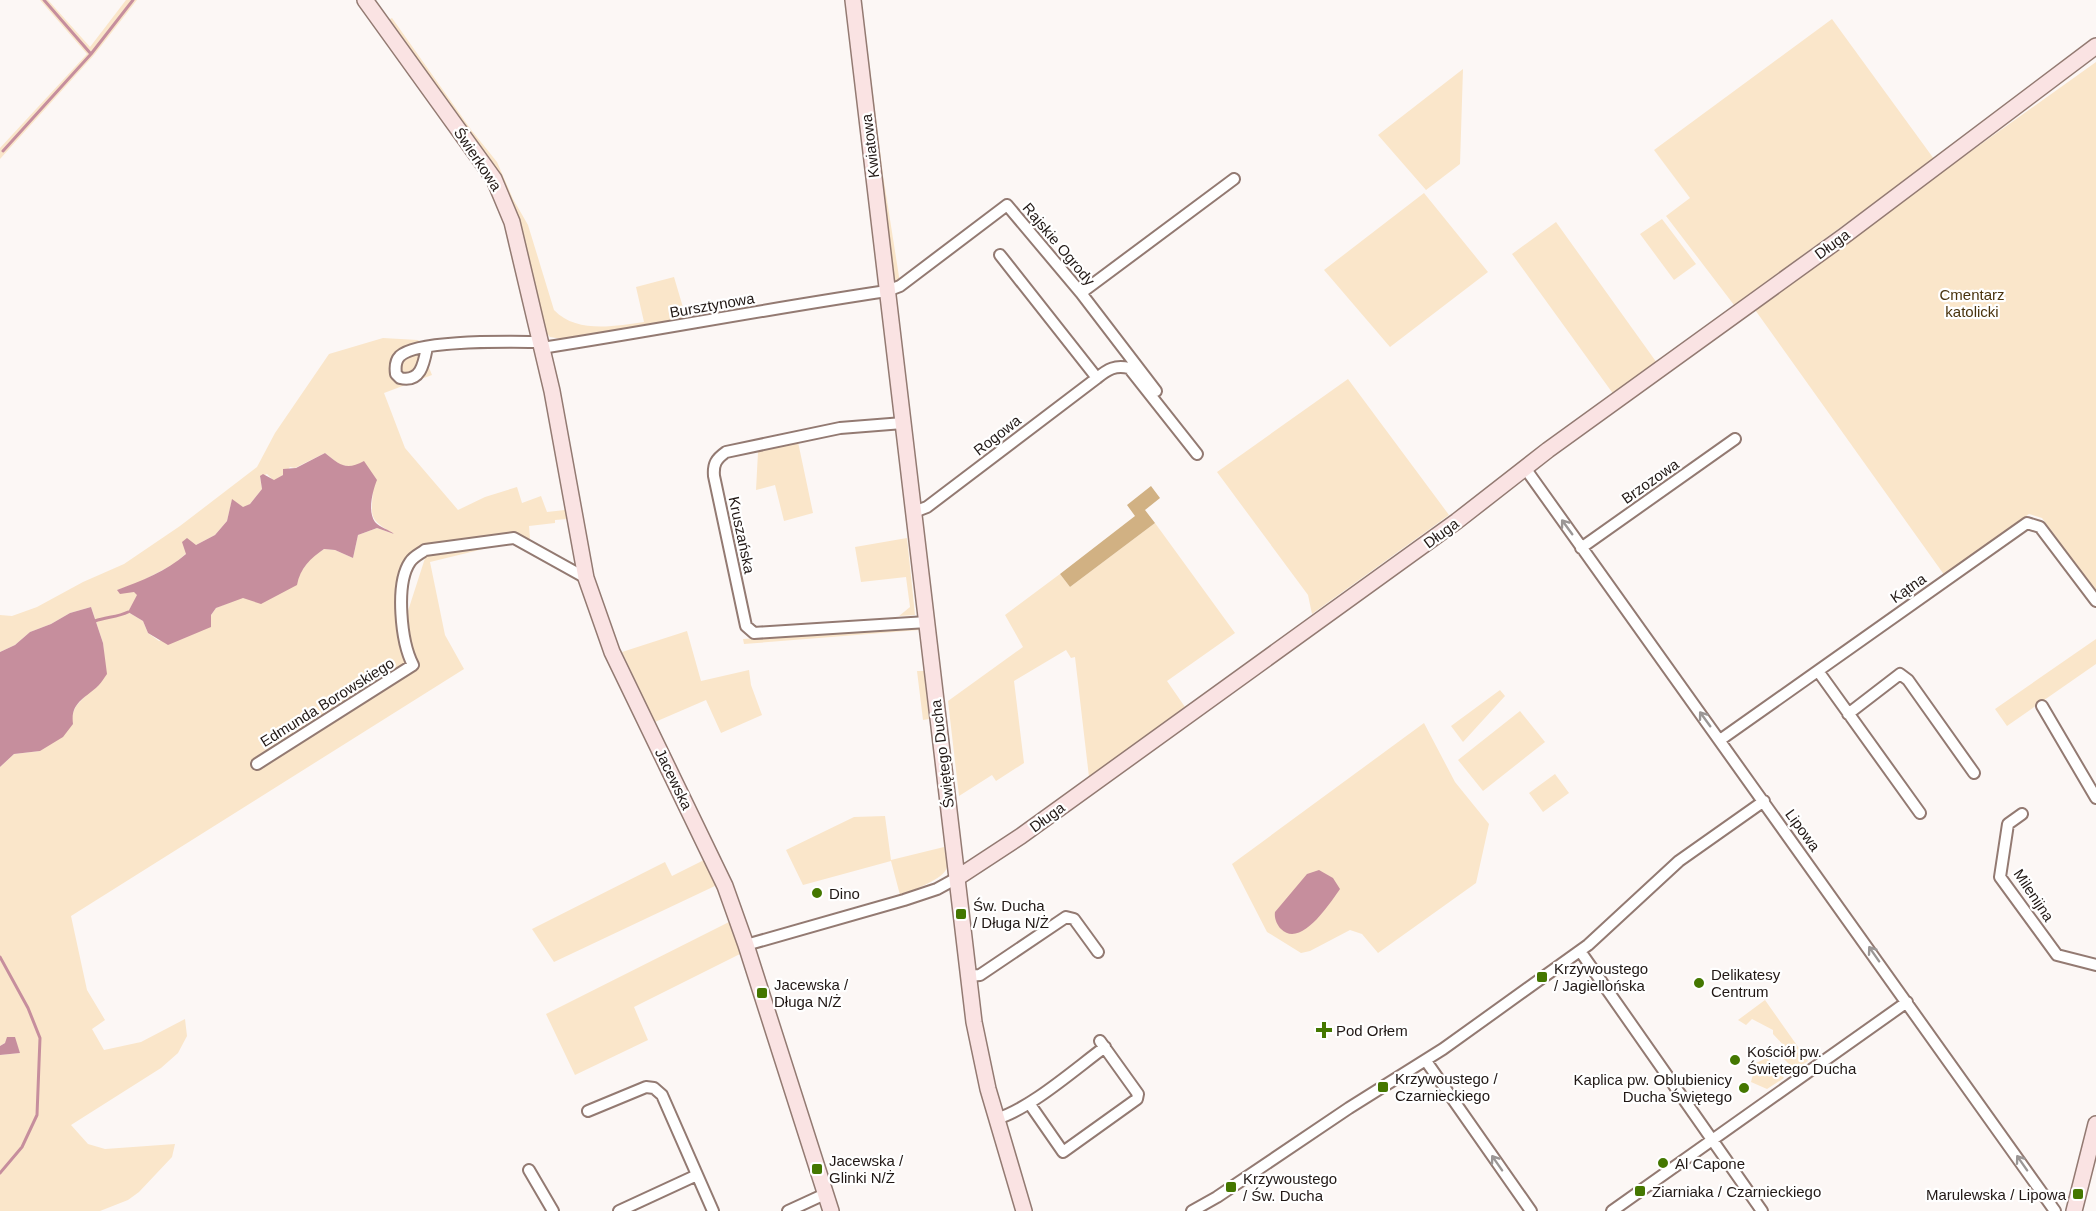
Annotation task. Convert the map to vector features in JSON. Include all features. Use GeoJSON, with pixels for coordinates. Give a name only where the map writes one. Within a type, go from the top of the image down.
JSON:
{"type":"FeatureCollection","features":[{"type":"Feature","properties":{"kind":"street","name":"Świerkowa"},"geometry":{"type":"LineString","coordinates":[[365,0],[494,179],[512,222],[542,345]]}},
{"type":"Feature","properties":{"kind":"street","name":"Kwiatowa"},"geometry":{"type":"LineString","coordinates":[[853,0],[887,291]]}},
{"type":"Feature","properties":{"kind":"street","name":"Długa"},"geometry":{"type":"LineString","coordinates":[[746,945],[937,889],[1021,836],[1458,521],[1525,468],[1844,236],[2096,46]]}},
{"type":"Feature","properties":{"kind":"street"},"geometry":{"type":"LineString","coordinates":[[1081,293],[1234,179]]}},
{"type":"Feature","properties":{"kind":"street","name":"Rajskie Ogrody"},"geometry":{"type":"LineString","coordinates":[[887,291],[900,286],[1007,205],[1081,293],[1156,392]]}},
{"type":"Feature","properties":{"kind":"street"},"geometry":{"type":"LineString","coordinates":[[1000,255],[1097,378]]}},
{"type":"Feature","properties":{"kind":"street","name":"Bursztynowa"},"geometry":{"type":"LineString","coordinates":[[428,347],[479,343],[542,345],[705,322],[802,303],[887,291]]}},
{"type":"Feature","properties":{"kind":"street","name":"Świętego Ducha"},"geometry":{"type":"LineString","coordinates":[[887,291],[968,976],[980,1056],[996,1119],[1024,1211]]}},
{"type":"Feature","properties":{"kind":"street","name":"Jacewska"},"geometry":{"type":"LineString","coordinates":[[542,345],[586,578],[612,652],[725,886],[831,1211]]}},
{"type":"Feature","properties":{"kind":"street","name":"Rogowa"},"geometry":{"type":"LineString","coordinates":[[914,512],[927,507],[1109,368],[1120,366],[1129,368],[1197,454]]}},
{"type":"Feature","properties":{"kind":"street","name":"Kruszańska"},"geometry":{"type":"LineString","coordinates":[[903,423],[840,428],[726,452],[713,465],[714,476],[746,626],[754,633],[927,622]]}},
{"type":"Feature","properties":{"kind":"street","name":"Brzozowa"},"geometry":{"type":"LineString","coordinates":[[1581,548],[1735,439]]}},
{"type":"Feature","properties":{"kind":"street","name":"Lipowa"},"geometry":{"type":"LineString","coordinates":[[1525,468],[2055,1211]]}},
{"type":"Feature","properties":{"kind":"street","name":"Kątna"},"geometry":{"type":"LineString","coordinates":[[1720,740],[2027,523],[2040,527],[2096,601]]}},
{"type":"Feature","properties":{"kind":"street","name":"Edmunda Borowskiego"},"geometry":{"type":"LineString","coordinates":[[257,764],[413,664],[404,632],[402,593],[409,563],[425,550],[514,538],[586,578]]}},
{"type":"Feature","properties":{"kind":"street"},"geometry":{"type":"LineString","coordinates":[[1818,671],[1920,813]]}},
{"type":"Feature","properties":{"kind":"street"},"geometry":{"type":"LineString","coordinates":[[1848,714],[1900,674],[1908,680],[1974,773]]}},
{"type":"Feature","properties":{"kind":"street"},"geometry":{"type":"LineString","coordinates":[[2042,706],[2096,798]]}},
{"type":"Feature","properties":{"kind":"street"},"geometry":{"type":"LineString","coordinates":[[1192,1211],[1217,1197],[1348,1108],[1426,1060],[1580,951],[1679,861],[1764,801]]}},
{"type":"Feature","properties":{"kind":"street","name":"Milenijna"},"geometry":{"type":"LineString","coordinates":[[2022,814],[2008,824],[2000,877],[2057,955],[2096,965]]}},
{"type":"Feature","properties":{"kind":"street"},"geometry":{"type":"LineString","coordinates":[[968,976],[980,975],[1066,917],[1074,919],[1098,952]]}},
{"type":"Feature","properties":{"kind":"street"},"geometry":{"type":"LineString","coordinates":[[1580,951],[1762,1211]]}},
{"type":"Feature","properties":{"kind":"street"},"geometry":{"type":"LineString","coordinates":[[1612,1211],[1907,1002]]}},
{"type":"Feature","properties":{"kind":"street"},"geometry":{"type":"LineString","coordinates":[[996,1119],[1029,1103],[1102,1044],[1138,1094],[1137,1099],[1064,1152],[1029,1103]]}},
{"type":"Feature","properties":{"kind":"street"},"geometry":{"type":"LineString","coordinates":[[1426,1060],[1531,1211]]}},
{"type":"Feature","properties":{"kind":"street"},"geometry":{"type":"LineString","coordinates":[[588,1111],[646,1087],[654,1088],[662,1095],[713,1211]]}},
{"type":"Feature","properties":{"kind":"street"},"geometry":{"type":"LineString","coordinates":[[2074,1211],[2096,1125]]}},
{"type":"Feature","properties":{"kind":"street"},"geometry":{"type":"LineString","coordinates":[[529,1170],[553,1211]]}},
{"type":"Feature","properties":{"kind":"street"},"geometry":{"type":"LineString","coordinates":[[619,1211],[697,1175]]}},
{"type":"Feature","properties":{"kind":"street"},"geometry":{"type":"LineString","coordinates":[[788,1211],[825,1194]]}},
{"type":"Feature","properties":{"kind":"green space"},"geometry":{"type":"Polygon","coordinates":[[[40,0],[48,0],[90,47],[126,0],[137,0],[94,55],[0,159],[0,148],[87,54],[40,0]]]}},
{"type":"Feature","properties":{"kind":"green space"},"geometry":{"type":"Polygon","coordinates":[[[392,18],[472,131],[497,162],[513,199],[528,225],[554,310],[563,318],[585,325],[609,326],[644,322],[636,287],[674,277],[687,321],[568,340],[550,337],[543,329],[516,220],[386,21],[392,18]]]}},
{"type":"Feature","properties":{"kind":"green space"},"geometry":{"type":"Polygon","coordinates":[[[1832,19],[1934,159],[1734,305],[1666,216],[1690,198],[1654,150],[1832,19]]]}},
{"type":"Feature","properties":{"kind":"green space"},"geometry":{"type":"Polygon","coordinates":[[[866,37],[883,175],[900,283],[895,284],[891,279],[862,44],[866,37]]]}},
{"type":"Feature","properties":{"kind":"green space","name":"Cmentarz katolicki"},"geometry":{"type":"Polygon","coordinates":[[[2096,62],[2096,592],[2042,518],[2029,514],[1945,576],[1753,307],[2096,62]]]}},
{"type":"Feature","properties":{"kind":"green space"},"geometry":{"type":"Polygon","coordinates":[[[1463,69],[1460,164],[1426,190],[1378,135],[1463,69]]]}},
{"type":"Feature","properties":{"kind":"green space"},"geometry":{"type":"Polygon","coordinates":[[[1424,193],[1488,272],[1390,347],[1324,270],[1424,193]]]}},
{"type":"Feature","properties":{"kind":"green space"},"geometry":{"type":"Polygon","coordinates":[[[1662,219],[1696,264],[1674,280],[1640,234],[1662,219]]]}},
{"type":"Feature","properties":{"kind":"green space"},"geometry":{"type":"Polygon","coordinates":[[[1556,222],[1657,363],[1614,395],[1512,254],[1556,222]]]}},
{"type":"Feature","properties":{"kind":"green space"},"geometry":{"type":"Polygon","coordinates":[[[383,338],[418,340],[429,351],[426,360],[432,375],[384,393],[405,448],[458,510],[485,497],[517,487],[522,503],[541,496],[547,512],[565,510],[567,519],[529,526],[530,539],[515,535],[424,549],[402,574],[408,635],[407,614],[427,552],[512,542],[430,562],[445,635],[464,669],[71,916],[87,990],[105,1020],[92,1029],[104,1050],[141,1042],[185,1019],[187,1036],[178,1053],[161,1068],[71,1125],[88,1144],[105,1149],[175,1144],[172,1157],[139,1192],[128,1200],[100,1211],[0,1211],[0,1055],[20,1053],[14,1037],[0,1046],[0,767],[14,754],[40,751],[72,715],[76,706],[98,686],[104,654],[103,643],[91,607],[70,613],[30,632],[15,645],[0,652],[0,615],[12,616],[37,607],[83,582],[124,564],[180,526],[257,467],[275,433],[329,354],[383,338]],[[325,453],[295,468],[290,467],[274,481],[267,474],[260,477],[262,489],[244,508],[232,500],[227,521],[215,535],[196,545],[174,564],[138,583],[117,590],[135,592],[138,595],[128,612],[143,621],[148,633],[159,641],[211,615],[216,608],[299,574],[311,558],[324,549],[335,550],[353,558],[358,535],[377,528],[394,534],[380,525],[373,517],[373,490],[354,467],[340,465],[325,453]]]}},
{"type":"Feature","properties":{"kind":"green space"},"geometry":{"type":"Polygon","coordinates":[[[1348,379],[1449,515],[1312,614],[1308,595],[1217,472],[1348,379]]]}},
{"type":"Feature","properties":{"kind":"green space"},"geometry":{"type":"Polygon","coordinates":[[[798,442],[813,513],[784,521],[775,485],[756,490],[758,452],[798,442]]]}},
{"type":"Feature","properties":{"kind":"green space"},"geometry":{"type":"Polygon","coordinates":[[[1155,523],[1235,633],[1167,681],[1185,707],[1089,777],[1075,657],[1071,658],[1066,650],[1014,681],[1024,763],[996,781],[992,775],[959,796],[948,701],[1023,647],[1005,615],[1060,574],[1070,587],[1155,523]]]}},
{"type":"Feature","properties":{"kind":"green space"},"geometry":{"type":"Polygon","coordinates":[[[907,538],[915,615],[899,616],[910,607],[906,577],[861,582],[855,547],[907,538]]]}},
{"type":"Feature","properties":{"kind":"green space"},"geometry":{"type":"Polygon","coordinates":[[[919,627],[919,630],[744,644],[743,639],[919,627]]]}},
{"type":"Feature","properties":{"kind":"green space"},"geometry":{"type":"Polygon","coordinates":[[[687,631],[701,681],[749,670],[751,685],[762,715],[721,733],[706,700],[655,722],[622,652],[687,631]]]}},
{"type":"Feature","properties":{"kind":"green space"},"geometry":{"type":"Polygon","coordinates":[[[2096,639],[2096,664],[2007,726],[1995,709],[2096,639]]]}},
{"type":"Feature","properties":{"kind":"green space"},"geometry":{"type":"Polygon","coordinates":[[[917,671],[924,671],[929,719],[923,720],[917,671]]]}},
{"type":"Feature","properties":{"kind":"green space"},"geometry":{"type":"Polygon","coordinates":[[[1500,690],[1505,696],[1463,742],[1451,726],[1500,690]]]}},
{"type":"Feature","properties":{"kind":"green space"},"geometry":{"type":"Polygon","coordinates":[[[1520,711],[1545,742],[1483,791],[1458,760],[1520,711]]]}},
{"type":"Feature","properties":{"kind":"green space"},"geometry":{"type":"Polygon","coordinates":[[[1424,723],[1455,782],[1489,824],[1476,883],[1378,953],[1362,934],[1350,930],[1310,951],[1301,953],[1267,932],[1232,864],[1424,723]]]}},
{"type":"Feature","properties":{"kind":"green space"},"geometry":{"type":"Polygon","coordinates":[[[1555,774],[1569,793],[1543,812],[1529,793],[1555,774]]]}},
{"type":"Feature","properties":{"kind":"green space"},"geometry":{"type":"Polygon","coordinates":[[[885,816],[891,860],[944,847],[947,867],[940,876],[900,895],[891,861],[803,885],[786,850],[854,817],[885,816]]]}},
{"type":"Feature","properties":{"kind":"green space"},"geometry":{"type":"Polygon","coordinates":[[[706,859],[717,885],[554,962],[532,929],[665,862],[672,876],[706,859]]]}},
{"type":"Feature","properties":{"kind":"green space"},"geometry":{"type":"Polygon","coordinates":[[[731,921],[742,953],[634,1007],[648,1040],[575,1075],[546,1014],[731,921]]]}},
{"type":"Feature","properties":{"kind":"green space"},"geometry":{"type":"Polygon","coordinates":[[[1765,1000],[1808,1061],[1795,1070],[1782,1057],[1788,1050],[1773,1034],[1773,1030],[1752,1019],[1746,1025],[1738,1020],[1765,1000]]]}},
{"type":"Feature","properties":{"kind":"green space"},"geometry":{"type":"Polygon","coordinates":[[[1767,1058],[1784,1078],[1767,1089],[1751,1082],[1756,1063],[1767,1058]]]}},
{"type":"Feature","properties":{"kind":"shaded area"},"geometry":{"type":"Polygon","coordinates":[[[325,453],[343,465],[352,466],[364,461],[377,480],[371,512],[375,522],[394,534],[377,528],[358,535],[353,558],[335,550],[324,549],[307,564],[297,585],[261,604],[243,598],[216,608],[211,615],[211,627],[168,645],[148,633],[143,621],[128,612],[137,595],[134,592],[120,594],[117,590],[171,566],[186,554],[182,542],[187,538],[196,545],[215,535],[227,521],[232,499],[243,507],[250,504],[262,489],[260,476],[263,474],[274,480],[283,475],[283,469],[296,468],[325,453]]]}},
{"type":"Feature","properties":{"kind":"shaded area"},"geometry":{"type":"Polygon","coordinates":[[[1151,486],[1160,498],[1145,510],[1155,523],[1070,587],[1060,574],[1135,516],[1127,505],[1151,486]]]}},
{"type":"Feature","properties":{"kind":"shaded area"},"geometry":{"type":"Polygon","coordinates":[[[91,607],[103,643],[107,674],[98,686],[76,705],[73,724],[63,737],[40,751],[14,754],[0,767],[0,652],[15,645],[30,632],[70,613],[91,607]]]}},
{"type":"Feature","properties":{"kind":"shaded area"},"geometry":{"type":"Polygon","coordinates":[[[1319,870],[1333,878],[1340,889],[1314,922],[1306,929],[1289,934],[1278,926],[1275,912],[1307,874],[1319,870]]]}},
{"type":"Feature","properties":{"kind":"shaded area"},"geometry":{"type":"Polygon","coordinates":[[[7,1037],[15,1037],[20,1053],[0,1055],[0,1046],[5,1043],[7,1037]]]}},
{"type":"Feature","properties":{"kind":"waterway"},"geometry":{"type":"LineString","coordinates":[[44,0],[91,54]]}},
{"type":"Feature","properties":{"kind":"waterway"},"geometry":{"type":"LineString","coordinates":[[3,151],[91,54],[133,0]]}},
{"type":"Feature","properties":{"kind":"waterway"},"geometry":{"type":"LineString","coordinates":[[95,621],[128,612]]}},
{"type":"Feature","properties":{"kind":"waterway"},"geometry":{"type":"LineString","coordinates":[[0,957],[28,1008],[40,1038],[37,1115],[22,1147],[0,1173]]}},
{"type":"Feature","properties":{"kind":"place","name":"Dino"},"geometry":{"type":"Point","coordinates":[817,893]}},
{"type":"Feature","properties":{"kind":"place","name":"Św. Ducha / Długa N/Ż"},"geometry":{"type":"Point","coordinates":[961,914]}},
{"type":"Feature","properties":{"kind":"place","name":"Krzywoustego / Jagiellońska"},"geometry":{"type":"Point","coordinates":[1542,977]}},
{"type":"Feature","properties":{"kind":"place","name":"Delikatesy Centrum"},"geometry":{"type":"Point","coordinates":[1699,983]}},
{"type":"Feature","properties":{"kind":"place","name":"Jacewska / Długa N/Ż"},"geometry":{"type":"Point","coordinates":[762,993]}},
{"type":"Feature","properties":{"kind":"place","name":"Pod Orłem"},"geometry":{"type":"Point","coordinates":[1324,1030]}},
{"type":"Feature","properties":{"kind":"place","name":"Kościół pw. Świętego Ducha"},"geometry":{"type":"Point","coordinates":[1735,1060]}},
{"type":"Feature","properties":{"kind":"place","name":"Krzywoustego / Czarnieckiego"},"geometry":{"type":"Point","coordinates":[1383,1087]}},
{"type":"Feature","properties":{"kind":"place","name":"Kaplica pw. Oblubienicy Ducha Świętego"},"geometry":{"type":"Point","coordinates":[1744,1088]}},
{"type":"Feature","properties":{"kind":"place","name":"Al Capone"},"geometry":{"type":"Point","coordinates":[1663,1163]}},
{"type":"Feature","properties":{"kind":"place","name":"Jacewska / Glinki N/Ż"},"geometry":{"type":"Point","coordinates":[817,1169]}},
{"type":"Feature","properties":{"kind":"place","name":"Krzywoustego / Św. Ducha"},"geometry":{"type":"Point","coordinates":[1231,1187]}},
{"type":"Feature","properties":{"kind":"place","name":"Ziarniaka / Czarnieckiego"},"geometry":{"type":"Point","coordinates":[1640,1191]}},
{"type":"Feature","properties":{"kind":"place","name":"Marulewska / Lipowa"},"geometry":{"type":"Point","coordinates":[2078,1194]}}]}
